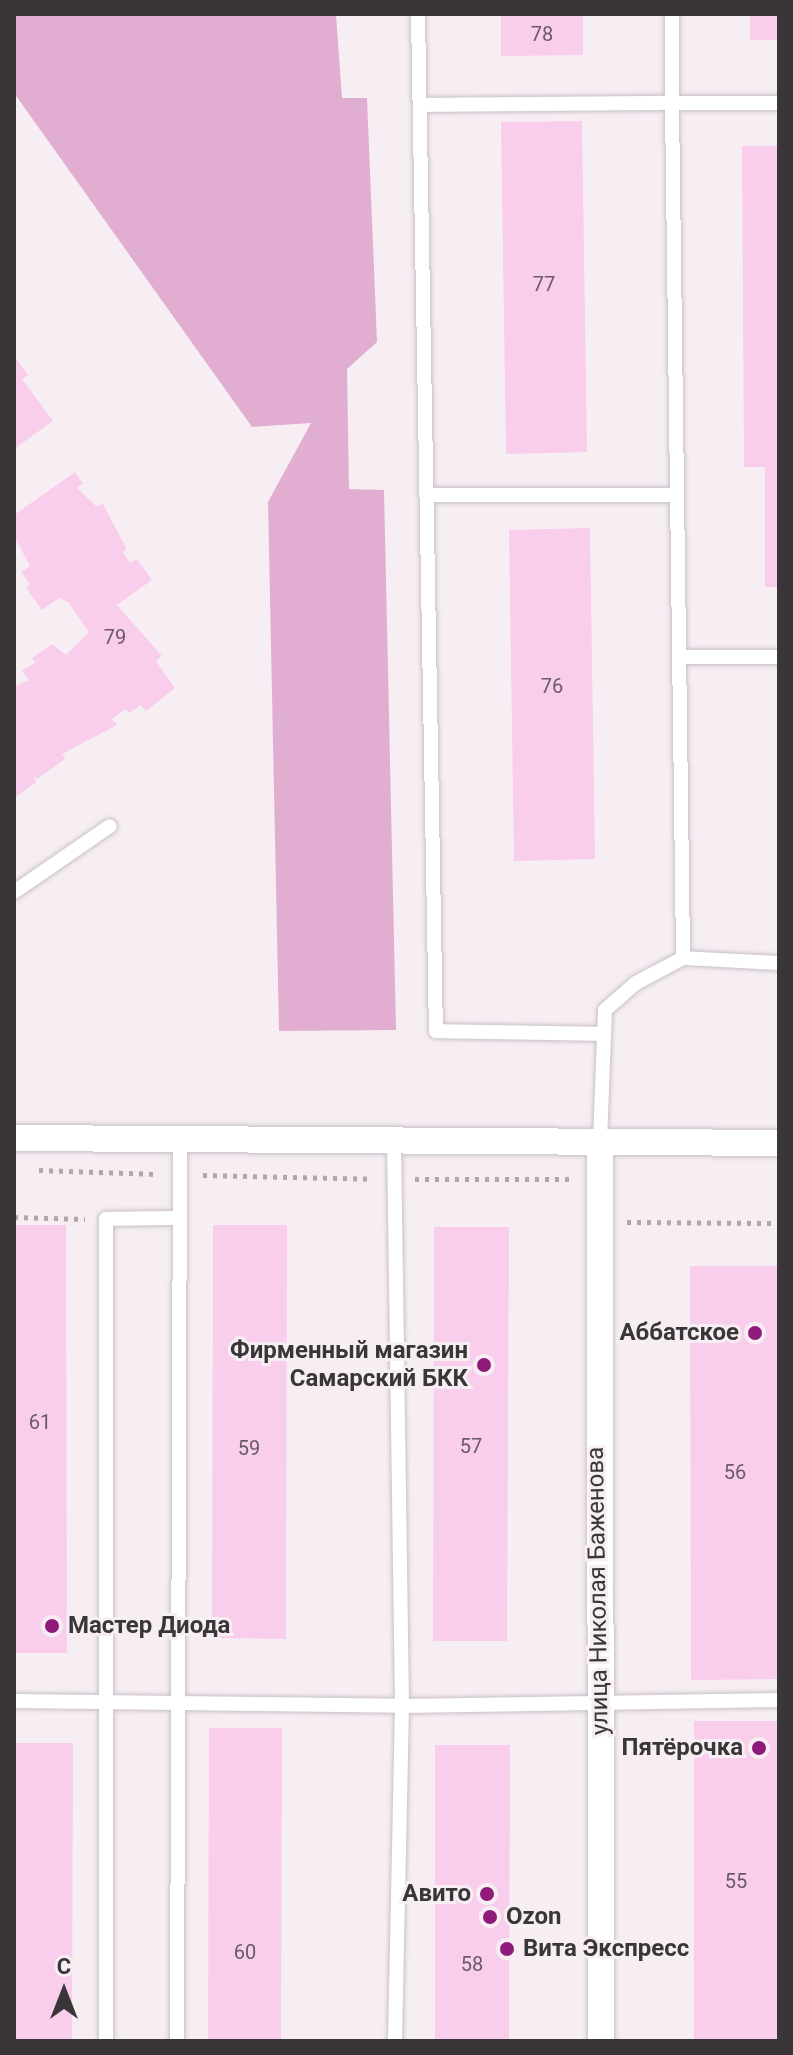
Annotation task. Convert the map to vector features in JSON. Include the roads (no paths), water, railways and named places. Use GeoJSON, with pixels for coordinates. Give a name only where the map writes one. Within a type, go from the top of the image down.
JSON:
{"type":"FeatureCollection","features":[{"type":"Feature","properties":{"kind":"street"},"geometry":{"type":"LineString","coordinates":[[14,1138],[779,1143]]}},
{"type":"Feature","properties":{"kind":"street","name":"улица Николая Баженова"},"geometry":{"type":"LineString","coordinates":[[600,1141],[601,2041]]}},
{"type":"Feature","properties":{"kind":"lane"},"geometry":{"type":"LineString","coordinates":[[418,14],[436,1031],[603,1034]]}},
{"type":"Feature","properties":{"kind":"lane"},"geometry":{"type":"LineString","coordinates":[[672,14],[683,958]]}},
{"type":"Feature","properties":{"kind":"lane"},"geometry":{"type":"LineString","coordinates":[[420,105],[779,103]]}},
{"type":"Feature","properties":{"kind":"lane"},"geometry":{"type":"LineString","coordinates":[[426,495],[677,495]]}},
{"type":"Feature","properties":{"kind":"lane"},"geometry":{"type":"LineString","coordinates":[[679,657],[779,657]]}},
{"type":"Feature","properties":{"kind":"lane"},"geometry":{"type":"LineString","coordinates":[[14,892],[110,826]]}},
{"type":"Feature","properties":{"kind":"lane"},"geometry":{"type":"LineString","coordinates":[[600,1141],[605,1010],[636,983],[683,958],[779,963]]}},
{"type":"Feature","properties":{"kind":"lane"},"geometry":{"type":"LineString","coordinates":[[177,2041],[175,1703],[180,1138]]}},
{"type":"Feature","properties":{"kind":"lane"},"geometry":{"type":"LineString","coordinates":[[394,1140],[398,1179],[402,1706],[395,2041]]}},
{"type":"Feature","properties":{"kind":"lane"},"geometry":{"type":"LineString","coordinates":[[106,2041],[106,1219],[180,1218]]}},
{"type":"Feature","properties":{"kind":"lane"},"geometry":{"type":"LineString","coordinates":[[14,1701],[402,1706],[779,1700]]}},
{"type":"Feature","properties":{"kind":"place","name":"Аббатское"},"geometry":{"type":"Point","coordinates":[755,1333]}},
{"type":"Feature","properties":{"kind":"place","name":"Фирменный магазин Самарский БКК"},"geometry":{"type":"Point","coordinates":[484,1365]}},
{"type":"Feature","properties":{"kind":"place","name":"Мастер Диода"},"geometry":{"type":"Point","coordinates":[52,1626]}},
{"type":"Feature","properties":{"kind":"place","name":"Пятёрочка"},"geometry":{"type":"Point","coordinates":[759,1748]}},
{"type":"Feature","properties":{"kind":"place","name":"Авито"},"geometry":{"type":"Point","coordinates":[487,1894]}},
{"type":"Feature","properties":{"kind":"place","name":"Ozon"},"geometry":{"type":"Point","coordinates":[490,1917]}},
{"type":"Feature","properties":{"kind":"place","name":"Вита Экспресс"},"geometry":{"type":"Point","coordinates":[507,1949]}}]}
